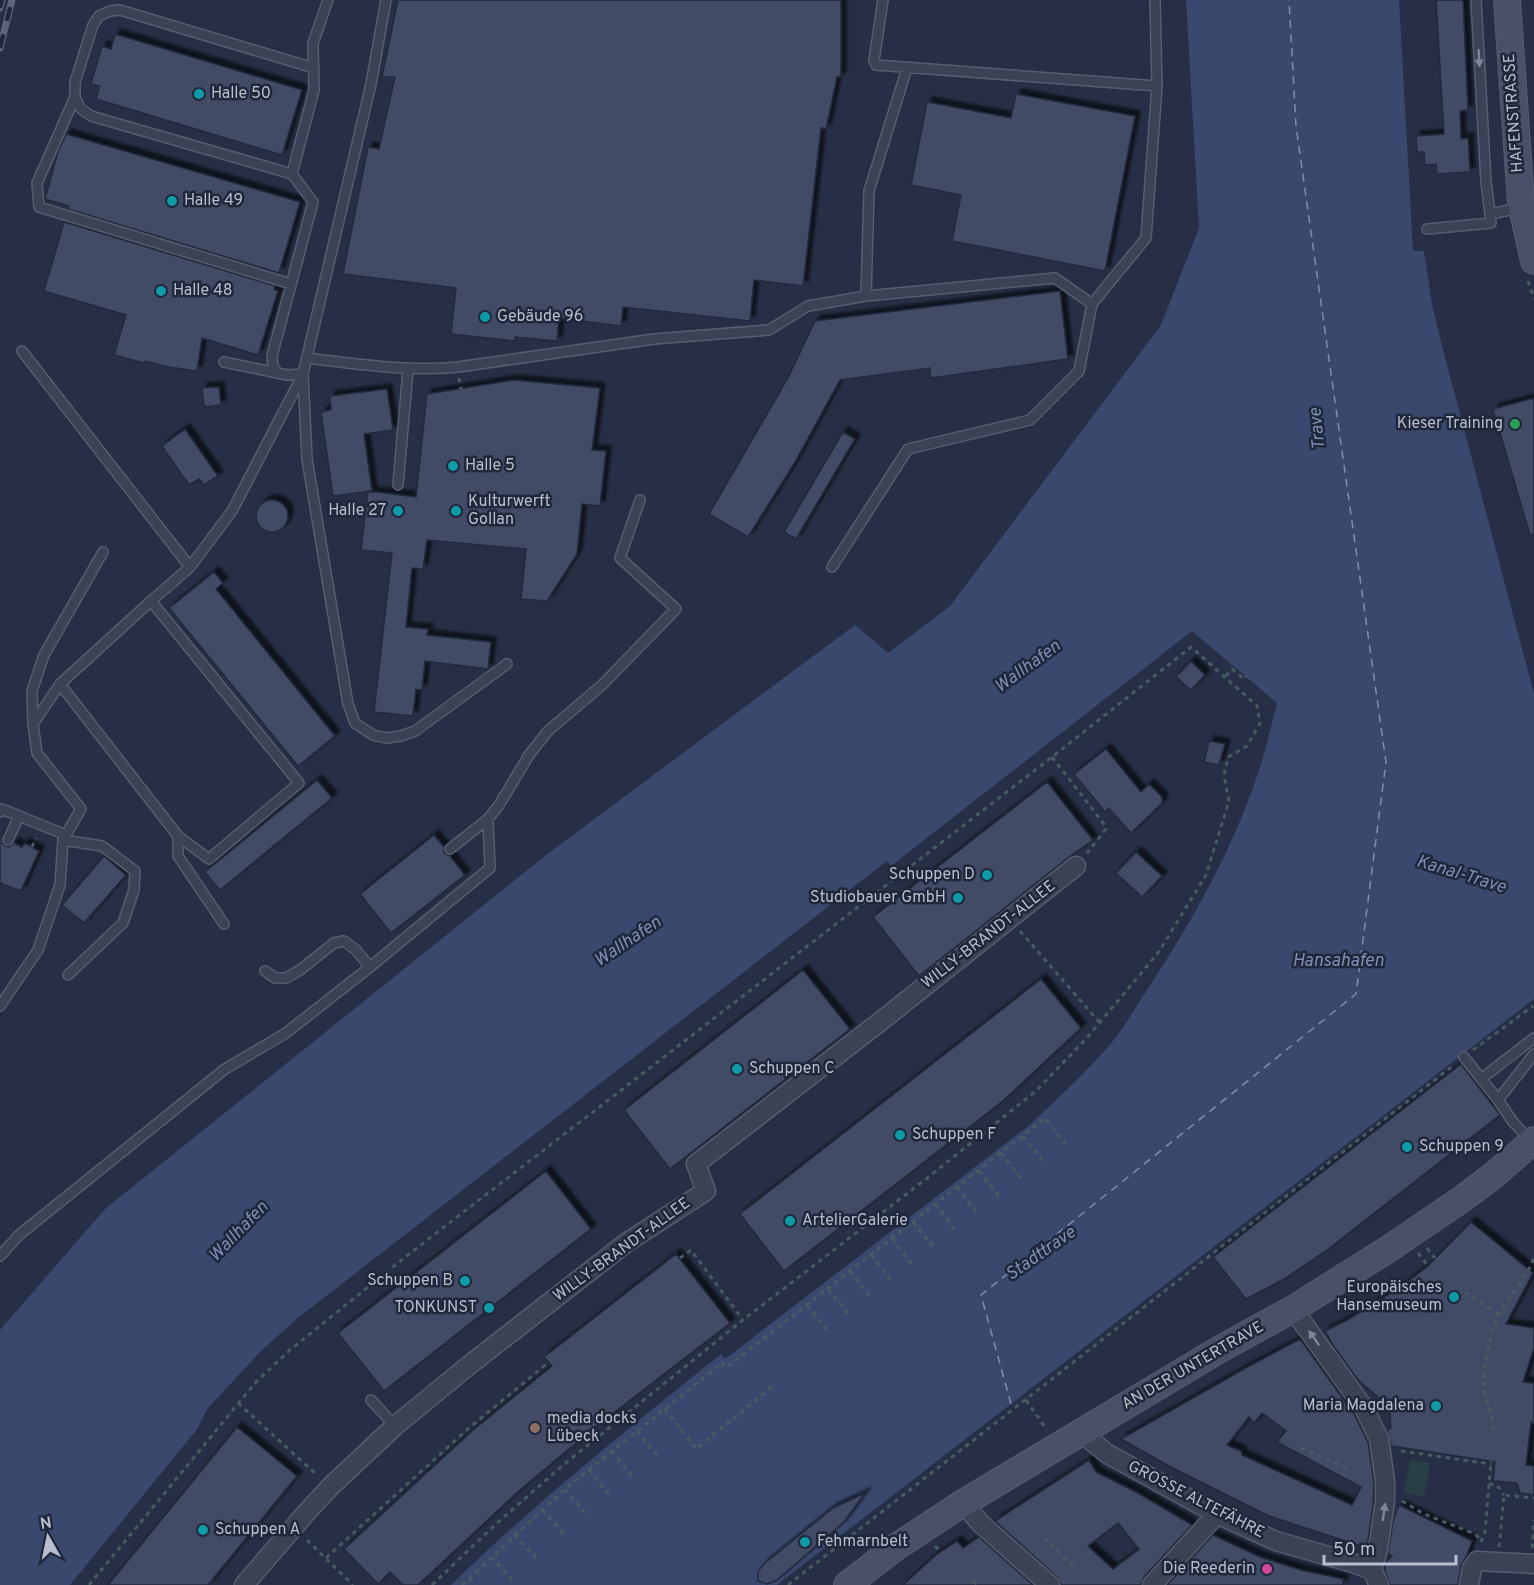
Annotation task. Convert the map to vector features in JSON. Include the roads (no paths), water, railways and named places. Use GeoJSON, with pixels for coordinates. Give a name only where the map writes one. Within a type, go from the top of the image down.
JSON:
{"type":"FeatureCollection","features":[{"type":"Feature","properties":{"kind":"main road","name":"HAFENSTRASSE"},"geometry":{"type":"LineString","coordinates":[[1506,0],[1515,136],[1523,208],[1534,261]]}},
{"type":"Feature","properties":{"kind":"main road","name":"AN DER UNTERTRAVE"},"geometry":{"type":"LineString","coordinates":[[847,1585],[896,1547],[963,1503],[1222,1348],[1293,1309],[1397,1243],[1462,1199],[1525,1151]]}},
{"type":"Feature","properties":{"kind":"street","name":"WILLY-BRANDT-ALLEE"},"geometry":{"type":"LineString","coordinates":[[244,1585],[277,1553],[293,1528],[330,1487],[396,1426],[468,1366],[626,1243],[706,1191],[696,1164],[1076,866]]}},
{"type":"Feature","properties":{"kind":"street"},"geometry":{"type":"LineString","coordinates":[[1293,1309],[1364,1408],[1379,1440],[1385,1481],[1385,1500],[1375,1577]]}},
{"type":"Feature","properties":{"kind":"street","name":"GROSSE ALTEFÄHRE"},"geometry":{"type":"LineString","coordinates":[[1081,1432],[1106,1453],[1217,1514],[1276,1541],[1353,1563],[1375,1577]]}},
{"type":"Feature","properties":{"kind":"street"},"geometry":{"type":"LineString","coordinates":[[963,1503],[981,1524],[1050,1585]]}},
{"type":"Feature","properties":{"kind":"street"},"geometry":{"type":"LineString","coordinates":[[1152,1585],[1217,1514]]}},
{"type":"Feature","properties":{"kind":"street"},"geometry":{"type":"LineString","coordinates":[[1469,1585],[1472,1568],[1477,1561],[1533,1564]]}},
{"type":"Feature","properties":{"kind":"lane"},"geometry":{"type":"LineString","coordinates":[[292,174],[314,90],[313,43],[328,0]]}},
{"type":"Feature","properties":{"kind":"lane"},"geometry":{"type":"LineString","coordinates":[[33,724],[60,684],[190,567],[232,511],[303,374],[371,84],[386,0]]}},
{"type":"Feature","properties":{"kind":"lane"},"geometry":{"type":"LineString","coordinates":[[883,0],[874,60],[876,65],[1157,86]]}},
{"type":"Feature","properties":{"kind":"lane"},"geometry":{"type":"LineString","coordinates":[[832,567],[908,449],[1030,420],[1079,370],[1092,304],[1146,238],[1157,86],[1155,0]]}},
{"type":"Feature","properties":{"kind":"lane"},"geometry":{"type":"LineString","coordinates":[[1428,229],[1491,223],[1486,182],[1476,0]]}},
{"type":"Feature","properties":{"kind":"lane"},"geometry":{"type":"LineString","coordinates":[[291,284],[39,207],[38,183],[75,97],[75,82],[93,25],[99,16],[110,10],[120,10],[314,68]]}},
{"type":"Feature","properties":{"kind":"lane"},"geometry":{"type":"LineString","coordinates":[[866,296],[869,191],[907,68]]}},
{"type":"Feature","properties":{"kind":"lane"},"geometry":{"type":"LineString","coordinates":[[75,97],[80,108],[91,116],[292,174],[313,202],[272,356],[273,367],[278,373]]}},
{"type":"Feature","properties":{"kind":"lane"},"geometry":{"type":"LineString","coordinates":[[1490,213],[1523,208]]}},
{"type":"Feature","properties":{"kind":"lane"},"geometry":{"type":"LineString","coordinates":[[307,358],[408,370],[458,368],[654,339],[770,330],[808,306],[866,296],[1055,278],[1092,304]]}},
{"type":"Feature","properties":{"kind":"lane"},"geometry":{"type":"LineString","coordinates":[[22,351],[190,567]]}},
{"type":"Feature","properties":{"kind":"lane"},"geometry":{"type":"LineString","coordinates":[[224,362],[288,375],[303,374]]}},
{"type":"Feature","properties":{"kind":"lane"},"geometry":{"type":"LineString","coordinates":[[398,485],[408,370]]}},
{"type":"Feature","properties":{"kind":"lane"},"geometry":{"type":"LineString","coordinates":[[303,374],[307,459],[348,704],[355,723],[373,735],[386,738],[402,736],[415,731],[507,664]]}},
{"type":"Feature","properties":{"kind":"lane"},"geometry":{"type":"LineString","coordinates":[[450,849],[488,819],[548,731],[602,685],[676,609],[620,558],[640,500]]}},
{"type":"Feature","properties":{"kind":"lane"},"geometry":{"type":"LineString","coordinates":[[0,1006],[38,950],[60,885],[64,838],[81,809],[37,753],[32,691],[44,655],[103,552]]}},
{"type":"Feature","properties":{"kind":"lane"},"geometry":{"type":"LineString","coordinates":[[60,684],[178,836],[209,859],[299,783],[151,601]]}},
{"type":"Feature","properties":{"kind":"lane"},"geometry":{"type":"LineString","coordinates":[[0,813],[2,809],[64,838],[102,846],[135,871],[134,890],[123,923],[68,975]]}},
{"type":"Feature","properties":{"kind":"lane"},"geometry":{"type":"LineString","coordinates":[[8,840],[18,816]]}},
{"type":"Feature","properties":{"kind":"lane"},"geometry":{"type":"LineString","coordinates":[[0,1256],[19,1235],[225,1069],[286,1034],[490,868],[488,819]]}},
{"type":"Feature","properties":{"kind":"lane"},"geometry":{"type":"LineString","coordinates":[[178,836],[178,856],[224,924]]}},
{"type":"Feature","properties":{"kind":"lane"},"geometry":{"type":"LineString","coordinates":[[265,971],[275,978],[286,978],[334,943],[344,941],[355,949],[370,967]]}},
{"type":"Feature","properties":{"kind":"lane"},"geometry":{"type":"LineString","coordinates":[[1481,1079],[1534,1038]]}},
{"type":"Feature","properties":{"kind":"lane"},"geometry":{"type":"LineString","coordinates":[[1498,1100],[1534,1054]]}},
{"type":"Feature","properties":{"kind":"lane"},"geometry":{"type":"LineString","coordinates":[[1464,1057],[1513,1122],[1525,1151]]}},
{"type":"Feature","properties":{"kind":"lane"},"geometry":{"type":"LineString","coordinates":[[371,1400],[396,1426]]}},
{"type":"Feature","properties":{"kind":"water"},"geometry":{"type":"Polygon","coordinates":[[[1186,0],[1399,0],[1413,251],[1424,251],[1432,304],[1441,342],[1534,694],[1534,999],[777,1585],[451,1585],[550,1495],[721,1354],[725,1359],[1031,1124],[1080,1077],[1114,1040],[1167,959],[1216,874],[1255,783],[1277,703],[1192,631],[891,866],[887,861],[299,1317],[262,1350],[207,1409],[198,1428],[70,1585],[0,1585],[0,1330],[105,1209],[546,855],[855,625],[888,653],[950,606],[1161,325],[1199,228],[1186,0]]]}},
{"type":"Feature","properties":{"kind":"railway"},"geometry":{"type":"LineString","coordinates":[[0,8],[2,0]]}},
{"type":"Feature","properties":{"kind":"railway"},"geometry":{"type":"LineString","coordinates":[[0,48],[12,0]]}},
{"type":"Feature","properties":{"kind":"place","name":"Halle 50"},"geometry":{"type":"Point","coordinates":[199,94]}},
{"type":"Feature","properties":{"kind":"place","name":"Halle 49"},"geometry":{"type":"Point","coordinates":[172,201]}},
{"type":"Feature","properties":{"kind":"place","name":"Halle 48"},"geometry":{"type":"Point","coordinates":[161,291]}},
{"type":"Feature","properties":{"kind":"place","name":"Gebäude 96"},"geometry":{"type":"Point","coordinates":[485,317]}},
{"type":"Feature","properties":{"kind":"place","name":"Kieser Training"},"geometry":{"type":"Point","coordinates":[1515,424]}},
{"type":"Feature","properties":{"kind":"place","name":"Halle 5"},"geometry":{"type":"Point","coordinates":[453,466]}},
{"type":"Feature","properties":{"kind":"place","name":"Halle 27"},"geometry":{"type":"Point","coordinates":[398,511]}},
{"type":"Feature","properties":{"kind":"place","name":"Kulturwerft Gollan"},"geometry":{"type":"Point","coordinates":[456,511]}},
{"type":"Feature","properties":{"kind":"place","name":"Schuppen D"},"geometry":{"type":"Point","coordinates":[987,875]}},
{"type":"Feature","properties":{"kind":"place","name":"Studiobauer GmbH"},"geometry":{"type":"Point","coordinates":[958,898]}},
{"type":"Feature","properties":{"kind":"place","name":"Schuppen C"},"geometry":{"type":"Point","coordinates":[737,1069]}},
{"type":"Feature","properties":{"kind":"place","name":"Schuppen F"},"geometry":{"type":"Point","coordinates":[900,1135]}},
{"type":"Feature","properties":{"kind":"place","name":"Schuppen 9"},"geometry":{"type":"Point","coordinates":[1407,1147]}},
{"type":"Feature","properties":{"kind":"place","name":"ArtelierGalerie"},"geometry":{"type":"Point","coordinates":[790,1221]}},
{"type":"Feature","properties":{"kind":"place","name":"Schuppen B"},"geometry":{"type":"Point","coordinates":[465,1281]}},
{"type":"Feature","properties":{"kind":"place","name":"Europäisches Hansemuseum"},"geometry":{"type":"Point","coordinates":[1454,1297]}},
{"type":"Feature","properties":{"kind":"place","name":"TONKUNST"},"geometry":{"type":"Point","coordinates":[489,1308]}},
{"type":"Feature","properties":{"kind":"place","name":"Maria Magdalena"},"geometry":{"type":"Point","coordinates":[1436,1406]}},
{"type":"Feature","properties":{"kind":"place","name":"media docks Lübeck"},"geometry":{"type":"Point","coordinates":[535,1428]}},
{"type":"Feature","properties":{"kind":"place","name":"Schuppen A"},"geometry":{"type":"Point","coordinates":[203,1530]}},
{"type":"Feature","properties":{"kind":"place","name":"Fehmarnbelt"},"geometry":{"type":"Point","coordinates":[805,1542]}},
{"type":"Feature","properties":{"kind":"place","name":"Die Reederin"},"geometry":{"type":"Point","coordinates":[1267,1569]}},
{"type":"Feature","properties":{"kind":"water label","name":"Trave"},"geometry":{"type":"Point","coordinates":[1318,429]}},
{"type":"Feature","properties":{"kind":"water label","name":"Wallhafen"},"geometry":{"type":"Point","coordinates":[1028,667]}},
{"type":"Feature","properties":{"kind":"water label","name":"Kanal-Trave"},"geometry":{"type":"Point","coordinates":[1461,875]}},
{"type":"Feature","properties":{"kind":"water label","name":"Wallhafen"},"geometry":{"type":"Point","coordinates":[628,942]}},
{"type":"Feature","properties":{"kind":"water label","name":"Hansahafen"},"geometry":{"type":"Point","coordinates":[1338,961]}},
{"type":"Feature","properties":{"kind":"water label","name":"Wallhafen"},"geometry":{"type":"Point","coordinates":[239,1232]}},
{"type":"Feature","properties":{"kind":"water label","name":"Stadttrave"},"geometry":{"type":"Point","coordinates":[1041,1254]}}]}
